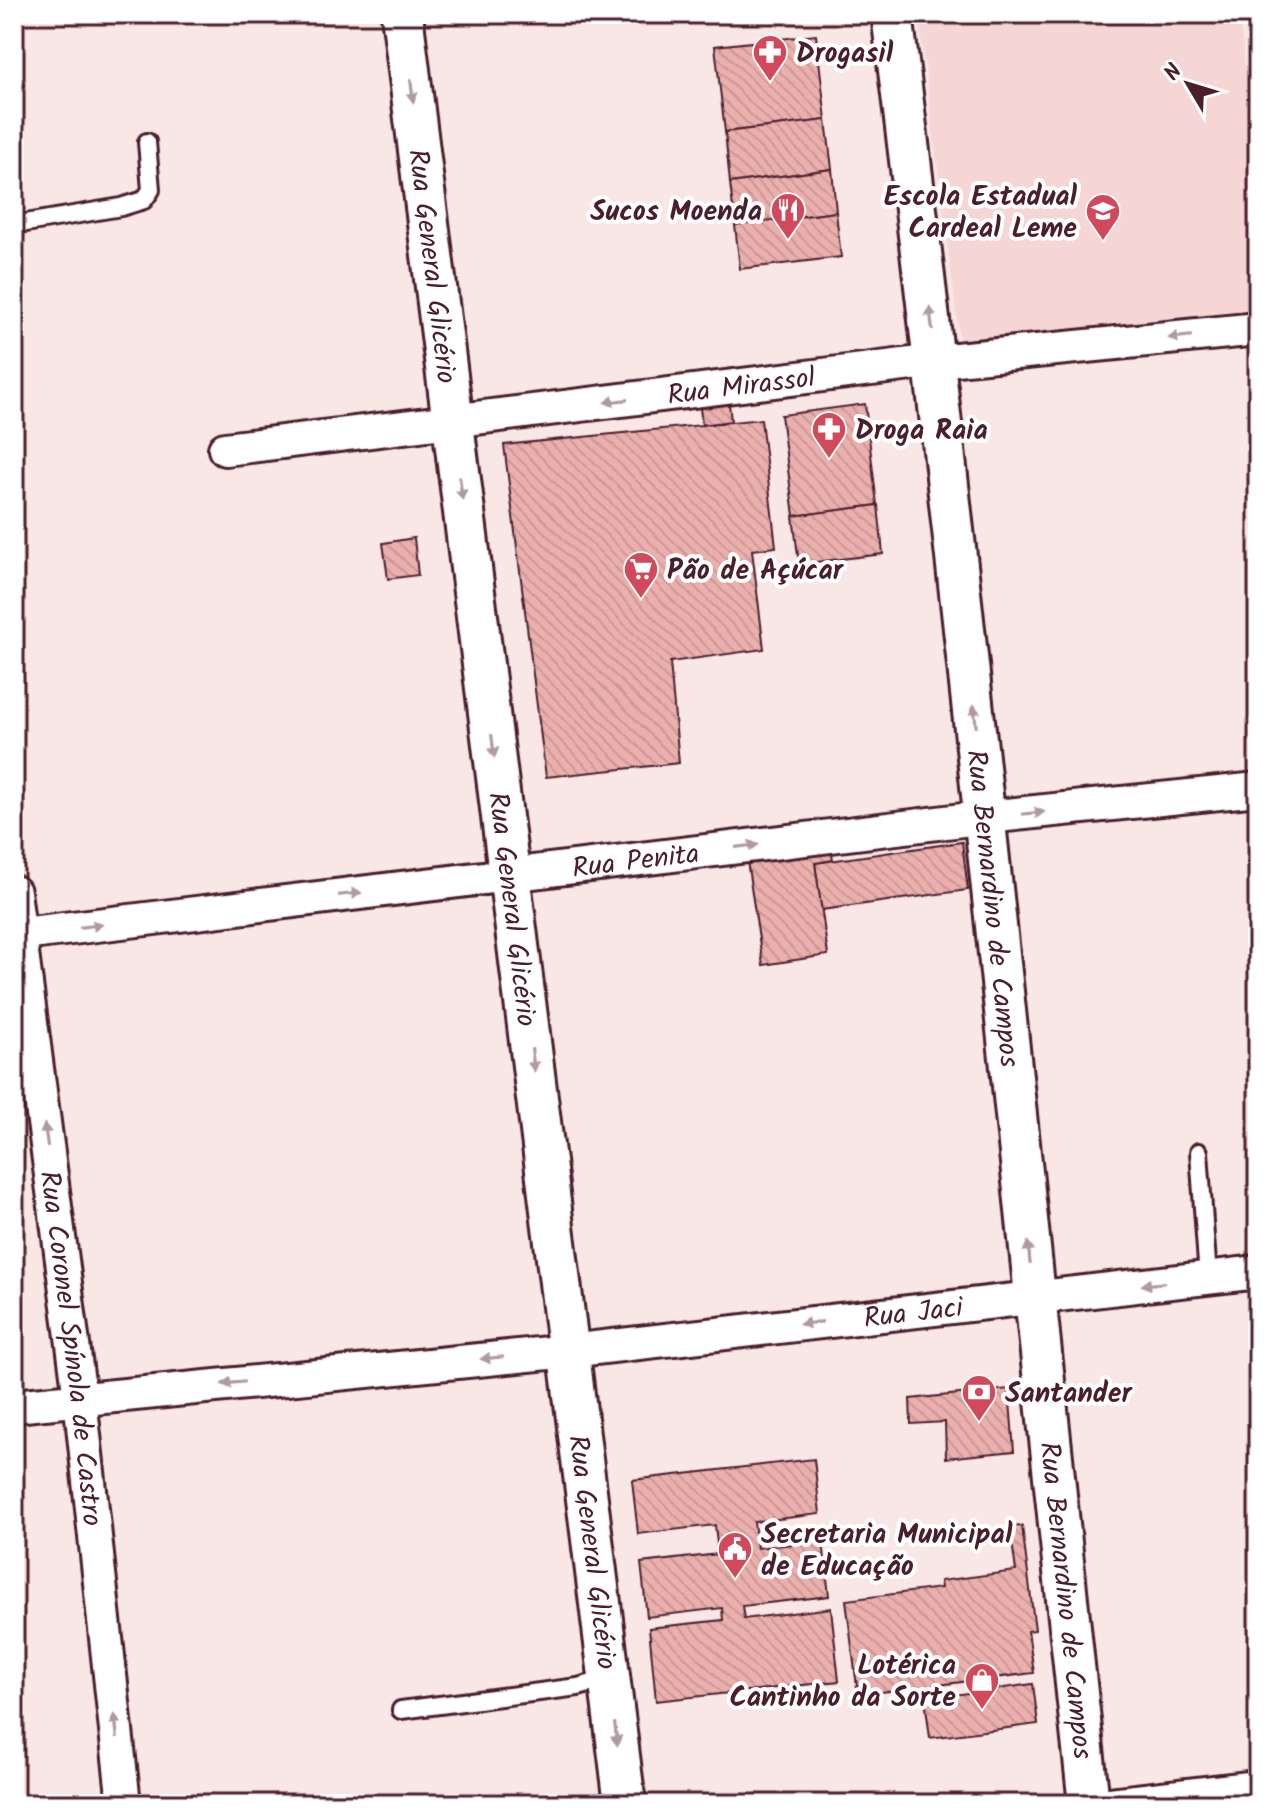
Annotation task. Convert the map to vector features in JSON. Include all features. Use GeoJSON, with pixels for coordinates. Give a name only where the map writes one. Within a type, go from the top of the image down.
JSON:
{"type":"FeatureCollection","features":[{"type":"Feature","properties":{"kind":"street","name":"Rua General Glicério"},"geometry":{"type":"LineString","coordinates":[[402,14],[625,1804]]}},
{"type":"Feature","properties":{"kind":"street","name":"Rua Bernardino de Campos"},"geometry":{"type":"LineString","coordinates":[[892,14],[936,361],[987,817],[1034,1297],[1089,1804]]}},
{"type":"Feature","properties":{"kind":"street","name":"Rua Mirassol"},"geometry":{"type":"LineString","coordinates":[[225,449],[936,361],[1258,329]]}},
{"type":"Feature","properties":{"kind":"street","name":"Rua Penita"},"geometry":{"type":"LineString","coordinates":[[17,935],[987,817],[1258,789]]}},
{"type":"Feature","properties":{"kind":"street","name":"Rua Coronel Spínola de Castro"},"geometry":{"type":"LineString","coordinates":[[14,892],[17,935],[80,1398],[124,1804]]}},
{"type":"Feature","properties":{"kind":"street","name":"Rua Jaci"},"geometry":{"type":"LineString","coordinates":[[14,1406],[569,1351],[1258,1272]]}},
{"type":"Feature","properties":{"kind":"street"},"geometry":{"type":"LineString","coordinates":[[1110,1804],[1258,1787]]}},
{"type":"Feature","properties":{"kind":"lane"},"geometry":{"type":"LineString","coordinates":[[14,225],[121,207],[144,200],[151,190],[147,142]]}},
{"type":"Feature","properties":{"kind":"lane"},"geometry":{"type":"LineString","coordinates":[[1199,1152],[1208,1278]]}},
{"type":"Feature","properties":{"kind":"lane"},"geometry":{"type":"LineString","coordinates":[[401,1710],[578,1687],[609,1679]]}},
{"type":"Feature","properties":{"kind":"shaded area","name":"Escola Estadual Cardeal Leme"},"geometry":{"type":"Polygon","coordinates":[[[918,14],[1239,14],[1258,175],[1258,309],[960,342],[918,14]]]}},
{"type":"Feature","properties":{"kind":"building","name":"Drogasil"},"geometry":{"type":"Polygon","coordinates":[[[816,35],[826,120],[725,132],[715,46],[816,35]]]}},
{"type":"Feature","properties":{"kind":"building"},"geometry":{"type":"Polygon","coordinates":[[[826,120],[832,169],[730,183],[725,132],[826,120]]]}},
{"type":"Feature","properties":{"kind":"building"},"geometry":{"type":"Polygon","coordinates":[[[832,169],[836,212],[735,225],[730,183],[832,169]]]}},
{"type":"Feature","properties":{"kind":"building","name":"Sucos Moenda"},"geometry":{"type":"Polygon","coordinates":[[[836,212],[841,257],[740,269],[735,225],[836,212]]]}},
{"type":"Feature","properties":{"kind":"building"},"geometry":{"type":"Polygon","coordinates":[[[729,404],[731,421],[702,425],[700,408],[729,404]]]}},
{"type":"Feature","properties":{"kind":"building","name":"Droga Raia"},"geometry":{"type":"Polygon","coordinates":[[[865,404],[877,505],[794,516],[781,415],[865,404]]]}},
{"type":"Feature","properties":{"kind":"building","name":"Pão de Açúcar"},"geometry":{"type":"Polygon","coordinates":[[[761,419],[776,547],[752,550],[764,649],[670,662],[679,763],[546,777],[504,445],[761,419]]]}},
{"type":"Feature","properties":{"kind":"building"},"geometry":{"type":"Polygon","coordinates":[[[878,505],[883,554],[799,564],[793,516],[878,505]]]}},
{"type":"Feature","properties":{"kind":"building"},"geometry":{"type":"Polygon","coordinates":[[[414,538],[418,575],[388,579],[383,543],[414,538]]]}},
{"type":"Feature","properties":{"kind":"building"},"geometry":{"type":"Polygon","coordinates":[[[962,842],[968,890],[821,910],[815,863],[962,842]]]}},
{"type":"Feature","properties":{"kind":"building"},"geometry":{"type":"Polygon","coordinates":[[[831,848],[833,860],[815,863],[828,955],[763,965],[747,861],[831,848]]]}},
{"type":"Feature","properties":{"kind":"building","name":"Santander"},"geometry":{"type":"Polygon","coordinates":[[[1009,1389],[1014,1451],[946,1458],[945,1422],[911,1424],[910,1399],[1009,1389]]]}},
{"type":"Feature","properties":{"kind":"building","name":"Secretaria Municipal de Educação"},"geometry":{"type":"Polygon","coordinates":[[[814,1459],[820,1514],[754,1522],[757,1548],[823,1541],[829,1596],[742,1606],[744,1619],[831,1608],[839,1681],[656,1701],[649,1628],[723,1620],[722,1608],[647,1617],[641,1563],[718,1554],[715,1525],[638,1534],[632,1480],[814,1459]]]}},
{"type":"Feature","properties":{"kind":"building"},"geometry":{"type":"Polygon","coordinates":[[[1022,1526],[1035,1630],[1028,1631],[1034,1673],[858,1695],[846,1600],[941,1588],[940,1581],[1016,1571],[1010,1527],[1022,1526]]]}},
{"type":"Feature","properties":{"kind":"building","name":"Lotérica Cantinho da Sorte"},"geometry":{"type":"Polygon","coordinates":[[[1033,1684],[1038,1724],[930,1738],[925,1699],[1033,1684]]]}},
{"type":"Feature","properties":{"kind":"place","name":"Drogasil"},"geometry":{"type":"Point","coordinates":[770,83]}},
{"type":"Feature","properties":{"kind":"place","name":"Sucos Moenda"},"geometry":{"type":"Point","coordinates":[788,241]}},
{"type":"Feature","properties":{"kind":"place","name":"Escola Estadual Cardeal Leme"},"geometry":{"type":"Point","coordinates":[1103,242]}},
{"type":"Feature","properties":{"kind":"place","name":"Droga Raia"},"geometry":{"type":"Point","coordinates":[829,460]}},
{"type":"Feature","properties":{"kind":"place","name":"Pão de Açúcar"},"geometry":{"type":"Point","coordinates":[641,600]}},
{"type":"Feature","properties":{"kind":"place","name":"Santander"},"geometry":{"type":"Point","coordinates":[979,1423]}},
{"type":"Feature","properties":{"kind":"place","name":"Secretaria Municipal de Educação"},"geometry":{"type":"Point","coordinates":[735,1580]}},
{"type":"Feature","properties":{"kind":"place","name":"Lotérica Cantinho da Sorte"},"geometry":{"type":"Point","coordinates":[982,1711]}}]}
